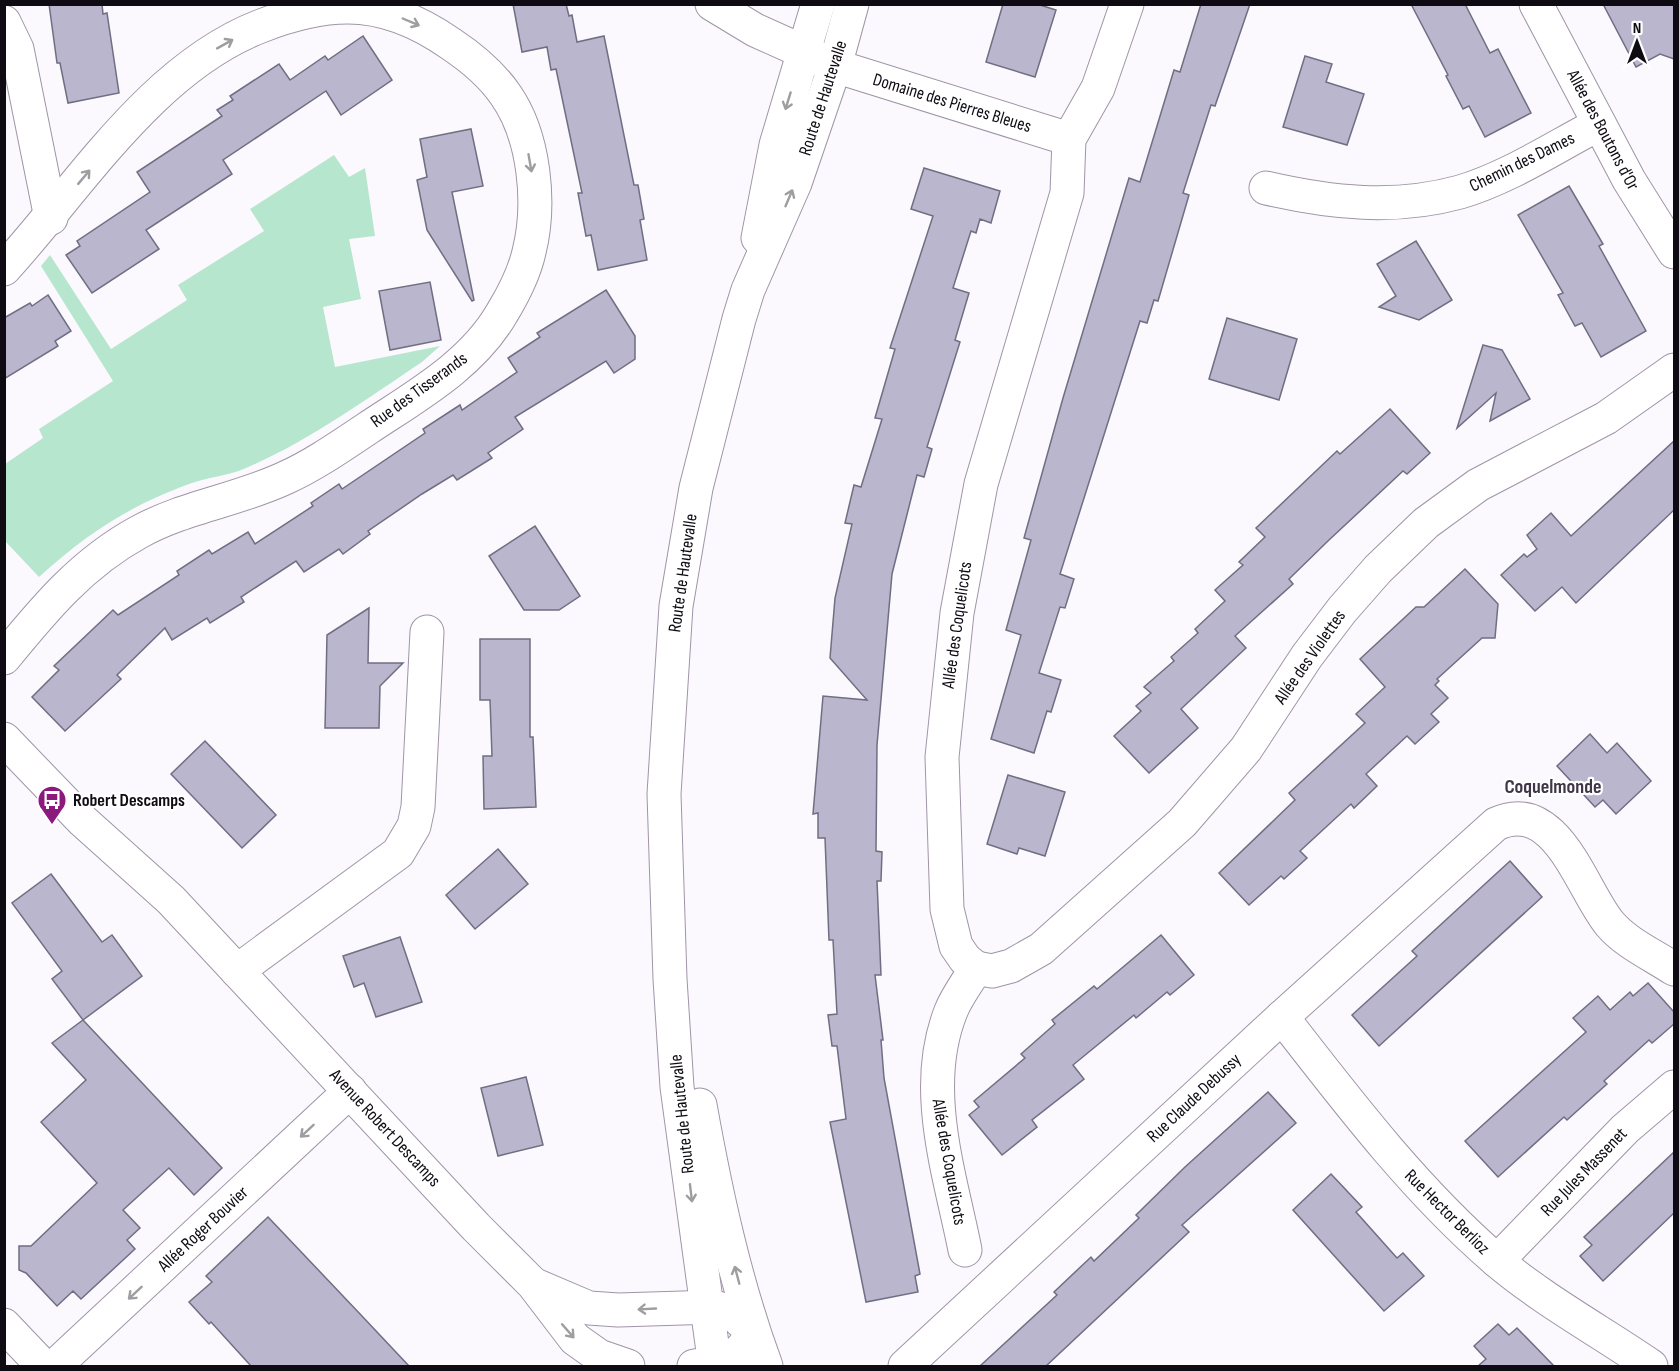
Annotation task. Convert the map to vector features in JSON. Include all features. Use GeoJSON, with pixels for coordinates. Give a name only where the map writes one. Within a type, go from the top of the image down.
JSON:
{"type":"FeatureCollection","features":[{"type":"Feature","properties":{"kind":"street","name":"Domaine des Pierres Bleues"},"geometry":{"type":"LineString","coordinates":[[712,4],[748,27],[835,66],[1069,139]]}},
{"type":"Feature","properties":{"kind":"street","name":"Route de Hautevalle"},"geometry":{"type":"LineString","coordinates":[[708,1365],[705,1307],[677,1087],[664,863],[666,730],[676,606],[685,544],[714,409],[748,290],[771,166],[818,4]]}},
{"type":"Feature","properties":{"kind":"street","name":"Route de Hautevalle"},"geometry":{"type":"LineString","coordinates":[[748,290],[795,183],[835,66],[852,4]]}},
{"type":"Feature","properties":{"kind":"street","name":"Allée des Coquelicots"},"geometry":{"type":"LineString","coordinates":[[965,1250],[940,1125],[937,1071],[941,1041],[951,1010],[976,968],[965,959],[956,946],[947,909],[942,775],[947,689],[958,603],[981,484],[1010,379],[1067,193],[1069,139],[1098,88],[1127,4]]}},
{"type":"Feature","properties":{"kind":"street","name":"Allée des Boutons d'Or"},"geometry":{"type":"LineString","coordinates":[[1536,4],[1629,180],[1674,252]]}},
{"type":"Feature","properties":{"kind":"street","name":"Rue des Tisserands"},"geometry":{"type":"LineString","coordinates":[[4,269],[51,218],[129,124],[161,91],[217,49],[256,27],[287,16],[321,8],[374,7],[435,32],[487,72],[507,97],[522,127],[534,183],[534,223],[529,254],[493,329],[452,370],[320,460],[285,478],[247,493],[168,518],[137,532],[100,556],[62,588],[4,658]]}},
{"type":"Feature","properties":{"kind":"street"},"geometry":{"type":"LineString","coordinates":[[4,22],[17,49],[51,218]]}},
{"type":"Feature","properties":{"kind":"street","name":"Chemin des Dames"},"geometry":{"type":"LineString","coordinates":[[1266,188],[1314,199],[1372,204],[1431,198],[1489,182],[1599,124]]}},
{"type":"Feature","properties":{"kind":"street","name":"Allée des Violettes"},"geometry":{"type":"LineString","coordinates":[[976,968],[992,971],[1011,966],[1041,950],[1182,823],[1246,749],[1307,656],[1342,610],[1378,569],[1426,523],[1478,485],[1606,418],[1674,370]]}},
{"type":"Feature","properties":{"kind":"street"},"geometry":{"type":"LineString","coordinates":[[237,971],[398,853],[407,841],[414,826],[422,780],[427,632]]}},
{"type":"Feature","properties":{"kind":"street","name":"Avenue Robert Descamps"},"geometry":{"type":"LineString","coordinates":[[4,739],[83,821],[165,894],[533,1284],[574,1339],[599,1356],[628,1366]]}},
{"type":"Feature","properties":{"kind":"street","name":"Rue Claude Debussy"},"geometry":{"type":"LineString","coordinates":[[905,1366],[1485,831],[1509,820],[1523,819],[1540,826],[1576,865],[1600,909],[1615,929],[1674,969]]}},
{"type":"Feature","properties":{"kind":"street","name":"Route de Hautevalle"},"geometry":{"type":"LineString","coordinates":[[664,863],[714,1182],[753,1332]]}},
{"type":"Feature","properties":{"kind":"street","name":"Rue Hector Berlioz"},"geometry":{"type":"LineString","coordinates":[[1282,1017],[1398,1162],[1497,1261],[1651,1366]]}},
{"type":"Feature","properties":{"kind":"street","name":"Rue Jules Massenet"},"geometry":{"type":"LineString","coordinates":[[1497,1261],[1625,1129],[1674,1087]]}},
{"type":"Feature","properties":{"kind":"street","name":"Allée Roger Bouvier"},"geometry":{"type":"LineString","coordinates":[[56,1366],[350,1090]]}},
{"type":"Feature","properties":{"kind":"street","name":"Avenue Robert Descamps"},"geometry":{"type":"LineString","coordinates":[[533,1284],[589,1308],[618,1310],[705,1307],[725,1309],[753,1332],[766,1366]]}},
{"type":"Feature","properties":{"kind":"street"},"geometry":{"type":"LineString","coordinates":[[4,1325],[43,1366]]}},
{"type":"Feature","properties":{"kind":"street"},"geometry":{"type":"LineString","coordinates":[[708,1365],[739,1355],[753,1332]]}},
{"type":"Feature","properties":{"kind":"green space"},"geometry":{"type":"Polygon","coordinates":[[[334,155],[349,177],[365,168],[375,236],[349,239],[361,299],[323,307],[335,367],[440,346],[422,362],[379,391],[292,445],[246,468],[189,484],[127,512],[74,547],[39,577],[5,541],[5,464],[43,438],[39,429],[113,381],[41,266],[50,255],[111,349],[187,300],[178,285],[264,231],[250,209],[334,155]]]}},
{"type":"Feature","properties":{"kind":"building"},"geometry":{"type":"Polygon","coordinates":[[[49,4],[102,4],[103,14],[107,13],[119,93],[68,103],[60,63],[57,63],[49,4]]]}},
{"type":"Feature","properties":{"kind":"building"},"geometry":{"type":"Polygon","coordinates":[[[513,4],[566,4],[569,16],[572,15],[577,42],[604,36],[634,185],[638,185],[644,219],[640,220],[647,260],[598,270],[591,235],[586,236],[578,193],[582,193],[556,69],[551,70],[547,47],[522,52],[513,4]]]}},
{"type":"Feature","properties":{"kind":"building"},"geometry":{"type":"Polygon","coordinates":[[[1003,4],[1037,4],[1056,10],[1035,77],[986,62],[1003,4]]]}},
{"type":"Feature","properties":{"kind":"building"},"geometry":{"type":"Polygon","coordinates":[[[1201,4],[1250,4],[1215,106],[1211,105],[1183,193],[1189,195],[1158,301],[1154,300],[1147,323],[1140,321],[1060,574],[1074,579],[1065,608],[1060,607],[1039,673],[1061,680],[1051,712],[1047,711],[1034,753],[991,739],[1021,635],[1006,630],[1031,540],[1024,538],[1129,178],[1140,182],[1174,70],[1180,72],[1201,4]]]}},
{"type":"Feature","properties":{"kind":"building"},"geometry":{"type":"Polygon","coordinates":[[[1411,4],[1465,4],[1490,53],[1498,49],[1531,113],[1485,137],[1469,106],[1463,109],[1411,4]]]}},
{"type":"Feature","properties":{"kind":"building"},"geometry":{"type":"Polygon","coordinates":[[[1603,4],[1674,4],[1674,59],[1660,54],[1636,67],[1603,4]]]}},
{"type":"Feature","properties":{"kind":"building"},"geometry":{"type":"Polygon","coordinates":[[[363,36],[392,80],[341,115],[326,91],[223,160],[232,174],[146,230],[159,249],[92,293],[66,255],[80,246],[77,241],[150,192],[137,172],[222,116],[217,110],[233,100],[230,96],[279,64],[290,80],[325,56],[328,60],[363,36]]]}},
{"type":"Feature","properties":{"kind":"building"},"geometry":{"type":"Polygon","coordinates":[[[1305,56],[1332,64],[1326,82],[1364,94],[1347,145],[1283,127],[1305,56]]]}},
{"type":"Feature","properties":{"kind":"building"},"geometry":{"type":"Polygon","coordinates":[[[471,129],[483,186],[452,192],[474,300],[472,301],[427,230],[417,180],[427,177],[420,139],[471,129]]]}},
{"type":"Feature","properties":{"kind":"building"},"geometry":{"type":"Polygon","coordinates":[[[924,168],[1000,191],[991,223],[980,219],[976,233],[971,231],[953,288],[969,293],[955,340],[960,342],[927,447],[932,449],[924,477],[917,475],[892,574],[877,745],[876,851],[882,852],[881,881],[877,881],[881,975],[875,975],[883,1040],[881,1040],[884,1078],[920,1274],[915,1276],[918,1292],[866,1302],[830,1122],[846,1119],[837,1046],[832,1046],[828,1015],[837,1014],[833,940],[829,940],[825,838],[818,838],[818,813],[813,814],[823,696],[867,700],[830,658],[835,598],[852,524],[845,523],[854,485],[861,487],[882,419],[875,418],[895,349],[890,348],[933,216],[911,209],[924,168]]]}},
{"type":"Feature","properties":{"kind":"building"},"geometry":{"type":"Polygon","coordinates":[[[1569,186],[1603,244],[1599,246],[1646,331],[1601,357],[1582,323],[1575,326],[1558,295],[1563,293],[1518,215],[1569,186]]]}},
{"type":"Feature","properties":{"kind":"building"},"geometry":{"type":"Polygon","coordinates":[[[1416,241],[1452,300],[1419,320],[1379,307],[1396,296],[1377,264],[1416,241]]]}},
{"type":"Feature","properties":{"kind":"building"},"geometry":{"type":"Polygon","coordinates":[[[430,282],[441,340],[390,350],[379,291],[430,282]]]}},
{"type":"Feature","properties":{"kind":"building"},"geometry":{"type":"Polygon","coordinates":[[[606,290],[635,336],[635,359],[614,373],[606,361],[515,417],[523,429],[488,453],[492,458],[457,480],[453,475],[422,494],[368,531],[370,534],[343,554],[339,549],[304,572],[296,561],[241,597],[244,602],[210,623],[207,618],[172,640],[165,628],[117,675],[121,679],[65,731],[32,697],[59,670],[54,666],[113,610],[118,615],[179,575],[177,571],[209,550],[212,554],[248,532],[255,544],[313,506],[311,503],[339,484],[342,489],[425,433],[423,429],[460,405],[462,410],[517,372],[508,358],[540,337],[537,333],[606,290]]]}},
{"type":"Feature","properties":{"kind":"building"},"geometry":{"type":"Polygon","coordinates":[[[48,295],[71,331],[55,341],[58,346],[4,379],[4,318],[30,303],[32,306],[48,295]]]}},
{"type":"Feature","properties":{"kind":"building"},"geometry":{"type":"Polygon","coordinates":[[[1227,318],[1297,339],[1279,400],[1209,379],[1227,318]]]}},
{"type":"Feature","properties":{"kind":"building"},"geometry":{"type":"Polygon","coordinates":[[[1483,345],[1502,350],[1530,399],[1490,421],[1496,393],[1457,428],[1483,345]]]}},
{"type":"Feature","properties":{"kind":"building"},"geometry":{"type":"Polygon","coordinates":[[[1390,409],[1430,453],[1407,474],[1403,471],[1329,540],[1289,579],[1293,584],[1235,636],[1246,648],[1181,709],[1198,728],[1149,773],[1114,736],[1141,711],[1136,706],[1151,693],[1144,687],[1174,661],[1171,657],[1198,633],[1195,629],[1225,601],[1215,590],[1243,565],[1239,562],[1265,537],[1256,528],[1337,451],[1340,454],[1390,409]]]}},
{"type":"Feature","properties":{"kind":"building"},"geometry":{"type":"Polygon","coordinates":[[[1674,441],[1674,510],[1576,603],[1562,587],[1535,611],[1501,575],[1524,554],[1527,557],[1537,549],[1527,535],[1551,513],[1571,536],[1674,441]]]}},
{"type":"Feature","properties":{"kind":"building"},"geometry":{"type":"Polygon","coordinates":[[[535,526],[580,596],[559,610],[524,610],[489,556],[535,526]]]}},
{"type":"Feature","properties":{"kind":"building"},"geometry":{"type":"Polygon","coordinates":[[[1465,569],[1498,604],[1495,638],[1482,638],[1437,679],[1439,681],[1435,685],[1448,698],[1431,714],[1439,722],[1415,744],[1407,736],[1366,774],[1377,786],[1354,808],[1351,804],[1300,851],[1307,858],[1284,879],[1281,876],[1249,905],[1219,873],[1295,800],[1289,793],[1365,723],[1356,714],[1385,687],[1360,659],[1416,607],[1424,607],[1465,569]]]}},
{"type":"Feature","properties":{"kind":"building"},"geometry":{"type":"Polygon","coordinates":[[[369,608],[368,663],[403,663],[380,686],[379,728],[325,728],[327,635],[369,608]]]}},
{"type":"Feature","properties":{"kind":"building"},"geometry":{"type":"Polygon","coordinates":[[[480,639],[530,639],[530,737],[533,737],[536,807],[484,809],[483,756],[492,756],[490,700],[480,700],[480,639]]]}},
{"type":"Feature","properties":{"kind":"building"},"geometry":{"type":"Polygon","coordinates":[[[1590,734],[1607,753],[1617,743],[1651,781],[1616,814],[1603,800],[1595,807],[1557,766],[1590,734]]]}},
{"type":"Feature","properties":{"kind":"building"},"geometry":{"type":"Polygon","coordinates":[[[205,741],[276,815],[242,848],[171,774],[205,741]]]}},
{"type":"Feature","properties":{"kind":"building"},"geometry":{"type":"Polygon","coordinates":[[[1008,775],[1065,792],[1045,856],[1019,848],[1017,854],[987,844],[1008,775]]]}},
{"type":"Feature","properties":{"kind":"building"},"geometry":{"type":"Polygon","coordinates":[[[498,849],[528,884],[475,929],[446,895],[498,849]]]}},
{"type":"Feature","properties":{"kind":"building"},"geometry":{"type":"Polygon","coordinates":[[[1510,861],[1542,897],[1379,1046],[1352,1015],[1417,956],[1412,951],[1510,861]]]}},
{"type":"Feature","properties":{"kind":"building"},"geometry":{"type":"Polygon","coordinates":[[[51,874],[102,942],[112,935],[142,976],[83,1020],[52,979],[62,971],[12,903],[51,874]]]}},
{"type":"Feature","properties":{"kind":"building"},"geometry":{"type":"Polygon","coordinates":[[[1161,935],[1194,975],[1170,995],[1167,992],[1136,1018],[1134,1015],[1073,1065],[1084,1079],[1032,1120],[1037,1127],[1002,1155],[969,1115],[979,1107],[974,1101],[1025,1058],[1021,1054],[1055,1024],[1052,1020],[1094,986],[1097,989],[1161,935]]]}},
{"type":"Feature","properties":{"kind":"building"},"geometry":{"type":"Polygon","coordinates":[[[400,937],[422,1002],[376,1017],[364,983],[354,987],[343,956],[400,937]]]}},
{"type":"Feature","properties":{"kind":"building"},"geometry":{"type":"Polygon","coordinates":[[[1648,983],[1674,1012],[1674,1024],[1652,1043],[1649,1040],[1604,1081],[1607,1084],[1567,1120],[1564,1117],[1498,1177],[1465,1141],[1586,1032],[1573,1018],[1598,996],[1610,1010],[1630,992],[1633,996],[1648,983]]]}},
{"type":"Feature","properties":{"kind":"building"},"geometry":{"type":"Polygon","coordinates":[[[83,1020],[222,1168],[194,1195],[169,1168],[123,1210],[140,1228],[127,1240],[135,1249],[81,1299],[73,1291],[57,1306],[26,1273],[19,1270],[19,1246],[31,1246],[97,1183],[41,1122],[86,1080],[52,1043],[83,1020]]]}},
{"type":"Feature","properties":{"kind":"building"},"geometry":{"type":"Polygon","coordinates":[[[526,1077],[543,1145],[498,1156],[481,1088],[526,1077]]]}},
{"type":"Feature","properties":{"kind":"building"},"geometry":{"type":"Polygon","coordinates":[[[1268,1092],[1296,1123],[1182,1225],[1189,1232],[1046,1366],[980,1366],[1057,1295],[1054,1292],[1091,1257],[1094,1261],[1139,1218],[1136,1215],[1185,1167],[1268,1092]]]}},
{"type":"Feature","properties":{"kind":"building"},"geometry":{"type":"Polygon","coordinates":[[[1674,1152],[1674,1213],[1603,1281],[1580,1256],[1592,1245],[1584,1237],[1674,1152]]]}},
{"type":"Feature","properties":{"kind":"building"},"geometry":{"type":"Polygon","coordinates":[[[1331,1174],[1362,1207],[1356,1212],[1397,1258],[1403,1253],[1424,1276],[1384,1311],[1293,1210],[1331,1174]]]}},
{"type":"Feature","properties":{"kind":"building"},"geometry":{"type":"Polygon","coordinates":[[[268,1217],[409,1366],[251,1366],[211,1322],[209,1324],[189,1302],[212,1282],[206,1276],[268,1217]]]}},
{"type":"Feature","properties":{"kind":"building"},"geometry":{"type":"Polygon","coordinates":[[[1498,1324],[1509,1335],[1517,1328],[1554,1366],[1478,1366],[1486,1359],[1474,1346],[1498,1324]]]}},
{"type":"Feature","properties":{"kind":"place","name":"Robert Descamps"},"geometry":{"type":"Point","coordinates":[52,826]}},
{"type":"Feature","properties":{"kind":"district","name":"Coquelmonde"},"geometry":{"type":"Point","coordinates":[1553,787]}}]}
